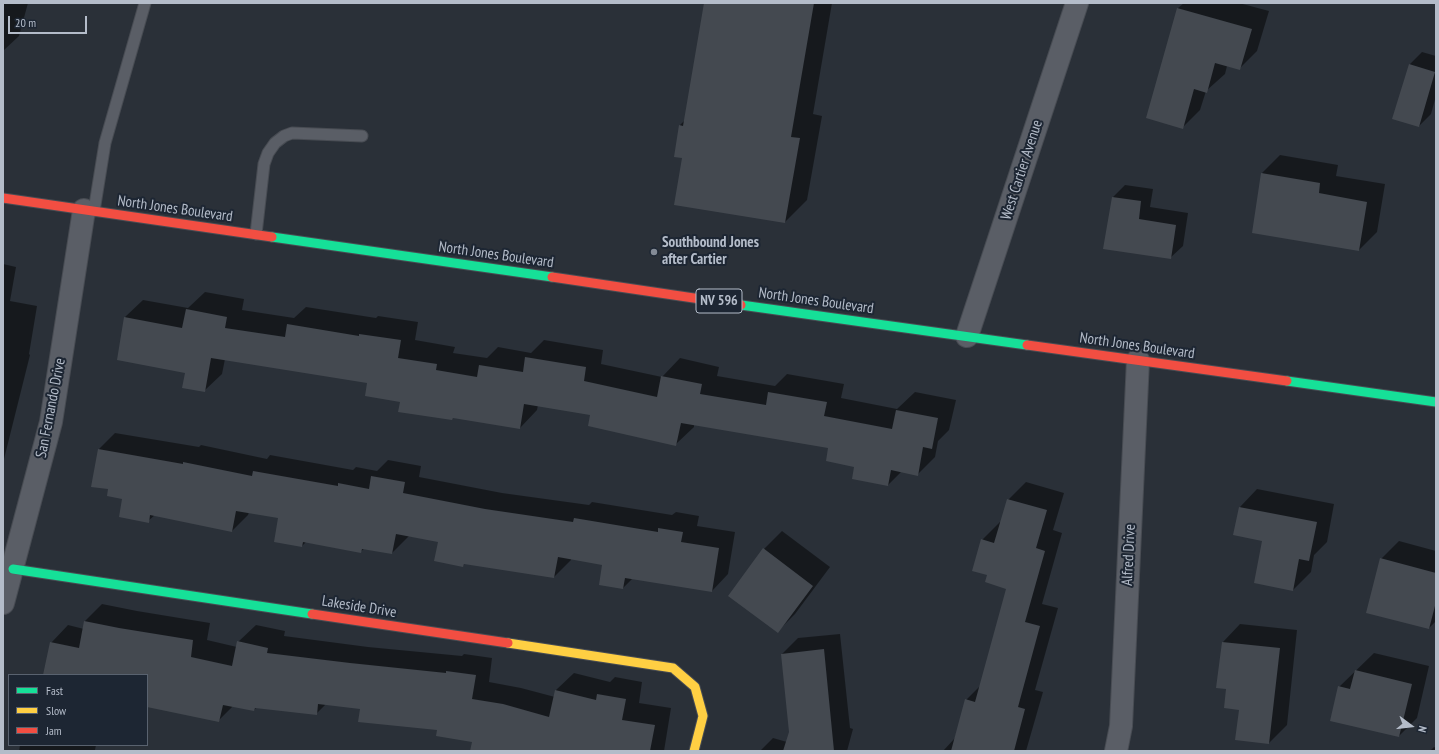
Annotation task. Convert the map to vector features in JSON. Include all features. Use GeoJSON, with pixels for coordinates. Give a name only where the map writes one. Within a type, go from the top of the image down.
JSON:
{"type":"FeatureCollection","features":[{"type":"Feature","properties":{"kind":"main road","name":"North Jones Boulevard"},"geometry":{"type":"LineString","coordinates":[[3,198],[1436,402]]}},
{"type":"Feature","properties":{"kind":"main road","name":"Lakeside Drive"},"geometry":{"type":"LineString","coordinates":[[13,569],[673,668],[695,687],[703,716],[694,751]]}},
{"type":"Feature","properties":{"kind":"street","name":"West Cartier Avenue"},"geometry":{"type":"LineString","coordinates":[[967,336],[1077,3]]}},
{"type":"Feature","properties":{"kind":"street","name":"San Fernando Drive"},"geometry":{"type":"LineString","coordinates":[[3,603],[52,422],[89,210]]}},
{"type":"Feature","properties":{"kind":"street","name":"Alfred Drive"},"geometry":{"type":"LineString","coordinates":[[1116,751],[1120,726],[1138,360]]}},
{"type":"Feature","properties":{"kind":"lane"},"geometry":{"type":"LineString","coordinates":[[89,210],[105,143],[145,3]]}},
{"type":"Feature","properties":{"kind":"lane"},"geometry":{"type":"LineString","coordinates":[[256,234],[264,164],[268,153],[275,143],[284,136],[292,133],[362,136]]}},
{"type":"Feature","properties":{"kind":"building"},"geometry":{"type":"Polygon","coordinates":[[[704,3],[814,3],[791,137],[800,138],[785,223],[674,205],[682,158],[674,157],[679,125],[683,126],[704,3]]]}},
{"type":"Feature","properties":{"kind":"building"},"geometry":{"type":"Polygon","coordinates":[[[1177,8],[1252,29],[1240,70],[1215,63],[1207,93],[1194,89],[1183,129],[1146,118],[1177,8]]]}},
{"type":"Feature","properties":{"kind":"building"},"geometry":{"type":"Polygon","coordinates":[[[1409,64],[1435,72],[1419,127],[1392,119],[1409,64]]]}},
{"type":"Feature","properties":{"kind":"building"},"geometry":{"type":"Polygon","coordinates":[[[1261,173],[1320,183],[1319,193],[1367,202],[1359,251],[1252,233],[1261,173]]]}},
{"type":"Feature","properties":{"kind":"building"},"geometry":{"type":"Polygon","coordinates":[[[1112,197],[1141,201],[1139,219],[1176,225],[1171,259],[1103,249],[1112,197]]]}},
{"type":"Feature","properties":{"kind":"building"},"geometry":{"type":"Polygon","coordinates":[[[186,309],[227,317],[225,328],[285,337],[287,324],[359,336],[359,334],[401,340],[398,358],[437,364],[436,370],[477,377],[479,365],[523,372],[525,357],[586,367],[584,381],[657,397],[661,376],[702,384],[700,394],[766,405],[768,392],[827,402],[824,416],[892,429],[896,410],[938,418],[932,449],[923,447],[918,476],[891,470],[888,486],[852,479],[854,467],[826,461],[828,448],[681,423],[676,446],[588,426],[590,415],[524,404],[520,429],[453,418],[452,420],[398,412],[400,402],[365,396],[367,383],[211,358],[205,392],[182,388],[185,373],[117,360],[124,317],[182,328],[186,309]]]}},
{"type":"Feature","properties":{"kind":"building"},"geometry":{"type":"Polygon","coordinates":[[[98,449],[183,464],[183,462],[252,476],[253,471],[338,486],[338,483],[369,489],[371,476],[405,482],[403,493],[485,509],[573,522],[574,518],[658,532],[658,528],[683,532],[681,542],[719,548],[712,592],[625,578],[623,589],[599,585],[602,565],[558,557],[554,578],[464,564],[463,567],[434,561],[438,542],[396,534],[392,554],[362,549],[361,553],[303,542],[302,547],[274,542],[278,518],[236,511],[232,532],[150,515],[149,523],[119,517],[122,499],[107,496],[108,489],[91,487],[98,449]]]}},
{"type":"Feature","properties":{"kind":"building"},"geometry":{"type":"Polygon","coordinates":[[[1007,499],[1047,510],[1036,548],[1045,551],[1025,622],[1040,626],[1018,707],[1025,709],[1014,751],[951,751],[965,699],[975,702],[1006,589],[985,582],[987,575],[972,571],[981,539],[994,543],[1007,499]]]}},
{"type":"Feature","properties":{"kind":"building"},"geometry":{"type":"Polygon","coordinates":[[[1239,507],[1317,522],[1309,561],[1299,559],[1293,591],[1254,583],[1262,541],[1233,535],[1239,507]]]}},
{"type":"Feature","properties":{"kind":"building"},"geometry":{"type":"Polygon","coordinates":[[[763,548],[813,586],[778,633],[728,596],[763,548]]]}},
{"type":"Feature","properties":{"kind":"building"},"geometry":{"type":"Polygon","coordinates":[[[1380,558],[1436,573],[1436,602],[1429,629],[1366,613],[1380,558]]]}},
{"type":"Feature","properties":{"kind":"building"},"geometry":{"type":"Polygon","coordinates":[[[84,621],[193,640],[191,657],[232,666],[237,641],[268,648],[267,653],[350,663],[476,675],[472,699],[503,704],[549,717],[555,690],[596,700],[597,694],[626,699],[622,720],[655,725],[650,751],[470,751],[472,742],[436,736],[437,730],[358,722],[360,709],[318,704],[317,715],[255,708],[254,711],[223,705],[219,722],[148,707],[148,674],[43,674],[50,642],[79,648],[84,621]]]}},
{"type":"Feature","properties":{"kind":"building"},"geometry":{"type":"Polygon","coordinates":[[[1222,642],[1280,648],[1269,744],[1235,740],[1239,710],[1224,708],[1226,689],[1216,688],[1222,642]]]}},
{"type":"Feature","properties":{"kind":"building"},"geometry":{"type":"Polygon","coordinates":[[[824,649],[834,751],[783,751],[789,732],[781,654],[824,649]]]}},
{"type":"Feature","properties":{"kind":"building"},"geometry":{"type":"Polygon","coordinates":[[[1355,670],[1412,684],[1399,737],[1330,721],[1338,686],[1350,689],[1355,670]]]}},
{"type":"Feature","properties":{"kind":"traffic: fast"},"geometry":{"type":"LineString","coordinates":[[272,237],[552,277]]}},
{"type":"Feature","properties":{"kind":"traffic: fast"},"geometry":{"type":"LineString","coordinates":[[741,305],[1027,345]]}},
{"type":"Feature","properties":{"kind":"traffic: fast"},"geometry":{"type":"LineString","coordinates":[[1287,381],[1436,402]]}},
{"type":"Feature","properties":{"kind":"traffic: fast"},"geometry":{"type":"LineString","coordinates":[[13,569],[312,614]]}},
{"type":"Feature","properties":{"kind":"traffic: slow"},"geometry":{"type":"LineString","coordinates":[[508,643],[673,668],[695,687],[703,716],[694,751]]}},
{"type":"Feature","properties":{"kind":"traffic: jam"},"geometry":{"type":"LineString","coordinates":[[3,198],[272,237]]}},
{"type":"Feature","properties":{"kind":"traffic: jam"},"geometry":{"type":"LineString","coordinates":[[552,277],[741,305]]}},
{"type":"Feature","properties":{"kind":"traffic: jam"},"geometry":{"type":"LineString","coordinates":[[1027,345],[1287,381]]}},
{"type":"Feature","properties":{"kind":"traffic: jam"},"geometry":{"type":"LineString","coordinates":[[312,614],[508,643]]}},
{"type":"Feature","properties":{"kind":"place","name":"Southbound Jones after Cartier"},"geometry":{"type":"Point","coordinates":[654,252]}}]}
